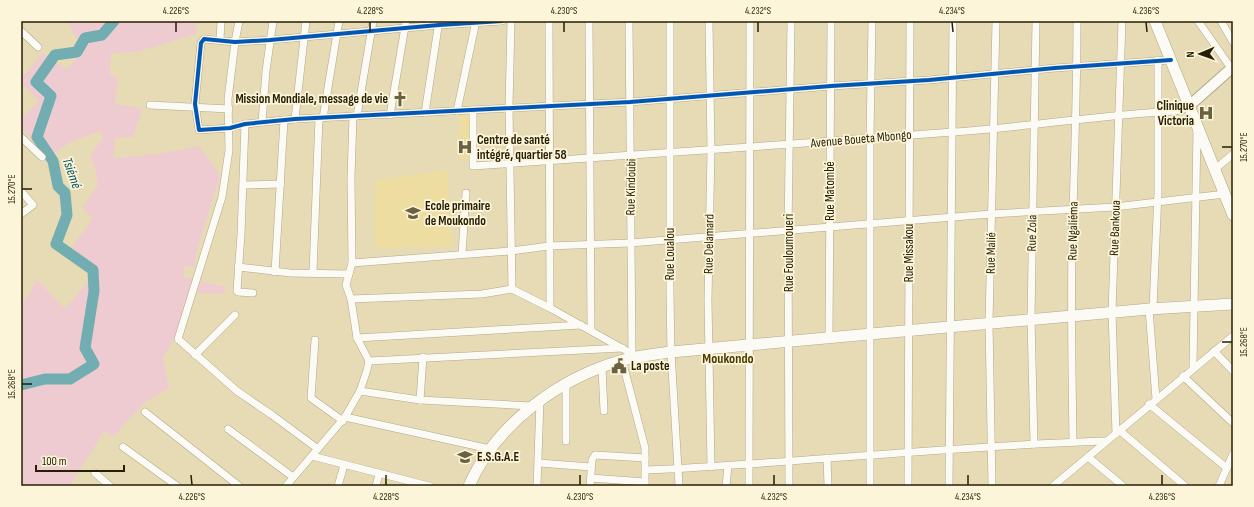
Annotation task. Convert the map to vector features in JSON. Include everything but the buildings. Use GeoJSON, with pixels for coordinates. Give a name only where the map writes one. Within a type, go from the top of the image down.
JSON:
{"type":"FeatureCollection","features":[{"type":"Feature","properties":{"kind":"main road"},"geometry":{"type":"LineString","coordinates":[[1155,21],[1233,215]]}},
{"type":"Feature","properties":{"kind":"main road"},"geometry":{"type":"LineString","coordinates":[[469,486],[490,450],[510,426],[536,403],[566,385],[602,368],[635,355],[1151,308],[1194,305],[1232,305]]}},
{"type":"Feature","properties":{"kind":"street"},"geometry":{"type":"LineString","coordinates":[[220,40],[221,21]]}},
{"type":"Feature","properties":{"kind":"street"},"geometry":{"type":"LineString","coordinates":[[239,21],[228,100],[230,109],[229,150],[222,197],[186,318],[178,336],[179,340],[195,355],[237,391],[318,449]]}},
{"type":"Feature","properties":{"kind":"street"},"geometry":{"type":"LineString","coordinates":[[262,122],[266,71],[273,21]]}},
{"type":"Feature","properties":{"kind":"street"},"geometry":{"type":"LineString","coordinates":[[295,119],[306,21]]}},
{"type":"Feature","properties":{"kind":"street"},"geometry":{"type":"LineString","coordinates":[[312,272],[321,118],[339,21]]}},
{"type":"Feature","properties":{"kind":"street"},"geometry":{"type":"LineString","coordinates":[[286,486],[344,419],[360,391],[369,361],[357,338],[351,299],[346,285],[352,263],[351,178],[355,116],[373,21]]}},
{"type":"Feature","properties":{"kind":"street"},"geometry":{"type":"LineString","coordinates":[[502,21],[406,24],[336,34],[235,42],[204,38],[202,40],[195,108],[199,130],[230,128],[245,124],[295,119],[630,102],[952,78],[1077,66],[1171,60]]}},
{"type":"Feature","properties":{"kind":"street"},"geometry":{"type":"LineString","coordinates":[[511,21],[509,164],[512,289]]}},
{"type":"Feature","properties":{"kind":"street"},"geometry":{"type":"LineString","coordinates":[[549,21],[550,308]]}},
{"type":"Feature","properties":{"kind":"street"},"geometry":{"type":"LineString","coordinates":[[588,21],[591,330]]}},
{"type":"Feature","properties":{"kind":"street","name":"Rue Kindoubi"},"geometry":{"type":"LineString","coordinates":[[630,21],[630,102],[632,155],[630,243],[635,355]]}},
{"type":"Feature","properties":{"kind":"street","name":"Rue Loualou"},"geometry":{"type":"LineString","coordinates":[[670,21],[671,152],[669,240],[671,352],[679,486]]}},
{"type":"Feature","properties":{"kind":"street","name":"Rue Delamard"},"geometry":{"type":"LineString","coordinates":[[709,21],[711,150],[708,300],[711,467]]}},
{"type":"Feature","properties":{"kind":"street"},"geometry":{"type":"LineString","coordinates":[[749,486],[748,345],[750,21]]}},
{"type":"Feature","properties":{"kind":"street","name":"Rue Fouloumoueri"},"geometry":{"type":"LineString","coordinates":[[789,486],[788,231],[791,21]]}},
{"type":"Feature","properties":{"kind":"street","name":"Rue Matombé"},"geometry":{"type":"LineString","coordinates":[[829,338],[831,21]]}},
{"type":"Feature","properties":{"kind":"street"},"geometry":{"type":"LineString","coordinates":[[870,486],[870,84],[872,21]]}},
{"type":"Feature","properties":{"kind":"street","name":"Rue Missakou"},"geometry":{"type":"LineString","coordinates":[[908,486],[910,21]]}},
{"type":"Feature","properties":{"kind":"street"},"geometry":{"type":"LineString","coordinates":[[949,486],[949,327],[950,218],[953,132],[953,21]]}},
{"type":"Feature","properties":{"kind":"street","name":"Rue Malié"},"geometry":{"type":"LineString","coordinates":[[992,486],[990,447],[989,323],[996,21]]}},
{"type":"Feature","properties":{"kind":"street","name":"Rue Zola"},"geometry":{"type":"LineString","coordinates":[[1034,444],[1031,319],[1032,212],[1036,123],[1036,21]]}},
{"type":"Feature","properties":{"kind":"street","name":"Rue Ngaliéma"},"geometry":{"type":"LineString","coordinates":[[1073,442],[1071,316],[1073,208],[1077,120],[1077,21]]}},
{"type":"Feature","properties":{"kind":"street","name":"Rue Bankoua"},"geometry":{"type":"LineString","coordinates":[[1118,432],[1112,312],[1122,21]]}},
{"type":"Feature","properties":{"kind":"street"},"geometry":{"type":"LineString","coordinates":[[1198,21],[1231,71]]}},
{"type":"Feature","properties":{"kind":"street"},"geometry":{"type":"LineString","coordinates":[[1221,21],[1233,42]]}},
{"type":"Feature","properties":{"kind":"street"},"geometry":{"type":"LineString","coordinates":[[458,111],[476,22]]}},
{"type":"Feature","properties":{"kind":"street"},"geometry":{"type":"LineString","coordinates":[[425,113],[439,23]]}},
{"type":"Feature","properties":{"kind":"street"},"geometry":{"type":"LineString","coordinates":[[390,115],[406,24]]}},
{"type":"Feature","properties":{"kind":"street"},"geometry":{"type":"LineString","coordinates":[[21,31],[38,47]]}},
{"type":"Feature","properties":{"kind":"street"},"geometry":{"type":"LineString","coordinates":[[1156,398],[1151,308],[1157,200],[1158,60]]}},
{"type":"Feature","properties":{"kind":"street","name":"Avenue Boueta Mbongo"},"geometry":{"type":"LineString","coordinates":[[473,110],[473,166],[830,142],[870,137],[953,132],[1175,111],[1189,106],[1231,71]]}},
{"type":"Feature","properties":{"kind":"street"},"geometry":{"type":"LineString","coordinates":[[150,105],[230,109]]}},
{"type":"Feature","properties":{"kind":"street"},"geometry":{"type":"LineString","coordinates":[[275,272],[284,120]]}},
{"type":"Feature","properties":{"kind":"street"},"geometry":{"type":"LineString","coordinates":[[245,124],[244,185],[237,292],[253,293]]}},
{"type":"Feature","properties":{"kind":"street"},"geometry":{"type":"LineString","coordinates":[[1193,368],[1197,126]]}},
{"type":"Feature","properties":{"kind":"street"},"geometry":{"type":"LineString","coordinates":[[21,137],[42,157]]}},
{"type":"Feature","properties":{"kind":"street"},"geometry":{"type":"LineString","coordinates":[[1214,170],[1233,154]]}},
{"type":"Feature","properties":{"kind":"street"},"geometry":{"type":"LineString","coordinates":[[244,185],[281,184]]}},
{"type":"Feature","properties":{"kind":"street"},"geometry":{"type":"LineString","coordinates":[[21,191],[33,205],[21,214]]}},
{"type":"Feature","properties":{"kind":"street"},"geometry":{"type":"LineString","coordinates":[[462,254],[466,193]]}},
{"type":"Feature","properties":{"kind":"street"},"geometry":{"type":"LineString","coordinates":[[352,263],[511,251],[549,246],[590,246],[991,214],[1073,208],[1115,207],[1157,200],[1197,198],[1224,194]]}},
{"type":"Feature","properties":{"kind":"street"},"geometry":{"type":"LineString","coordinates":[[238,267],[275,272],[349,274]]}},
{"type":"Feature","properties":{"kind":"street"},"geometry":{"type":"LineString","coordinates":[[351,299],[482,294],[512,289],[582,325],[635,355]]}},
{"type":"Feature","properties":{"kind":"street"},"geometry":{"type":"LineString","coordinates":[[195,355],[235,315]]}},
{"type":"Feature","properties":{"kind":"street"},"geometry":{"type":"LineString","coordinates":[[357,338],[582,325]]}},
{"type":"Feature","properties":{"kind":"street"},"geometry":{"type":"LineString","coordinates":[[1056,485],[1104,441],[1118,432],[1156,398],[1233,336]]}},
{"type":"Feature","properties":{"kind":"street"},"geometry":{"type":"LineString","coordinates":[[314,340],[311,398],[344,419],[490,450]]}},
{"type":"Feature","properties":{"kind":"street"},"geometry":{"type":"LineString","coordinates":[[369,361],[423,357],[502,355],[622,348]]}},
{"type":"Feature","properties":{"kind":"street"},"geometry":{"type":"LineString","coordinates":[[1214,352],[1233,371]]}},
{"type":"Feature","properties":{"kind":"street"},"geometry":{"type":"LineString","coordinates":[[420,400],[423,357]]}},
{"type":"Feature","properties":{"kind":"street"},"geometry":{"type":"LineString","coordinates":[[591,478],[645,484],[646,458],[642,435],[622,360]]}},
{"type":"Feature","properties":{"kind":"street"},"geometry":{"type":"LineString","coordinates":[[602,368],[604,411]]}},
{"type":"Feature","properties":{"kind":"street"},"geometry":{"type":"LineString","coordinates":[[1183,376],[1233,423]]}},
{"type":"Feature","properties":{"kind":"street"},"geometry":{"type":"LineString","coordinates":[[566,385],[566,441]]}},
{"type":"Feature","properties":{"kind":"street"},"geometry":{"type":"LineString","coordinates":[[360,391],[420,400],[536,403],[539,463],[537,486]]}},
{"type":"Feature","properties":{"kind":"street"},"geometry":{"type":"LineString","coordinates":[[1149,404],[1227,468]]}},
{"type":"Feature","properties":{"kind":"street"},"geometry":{"type":"LineString","coordinates":[[144,412],[239,486]]}},
{"type":"Feature","properties":{"kind":"street"},"geometry":{"type":"LineString","coordinates":[[228,429],[293,477]]}},
{"type":"Feature","properties":{"kind":"street"},"geometry":{"type":"LineString","coordinates":[[1118,432],[1184,486]]}},
{"type":"Feature","properties":{"kind":"street"},"geometry":{"type":"LineString","coordinates":[[646,470],[728,466],[749,463],[948,449],[1104,441]]}},
{"type":"Feature","properties":{"kind":"street"},"geometry":{"type":"LineString","coordinates":[[123,447],[177,486]]}},
{"type":"Feature","properties":{"kind":"street"},"geometry":{"type":"LineString","coordinates":[[590,486],[592,458],[598,454],[646,458]]}},
{"type":"Feature","properties":{"kind":"street"},"geometry":{"type":"LineString","coordinates":[[1219,486],[1233,454]]}},
{"type":"Feature","properties":{"kind":"street"},"geometry":{"type":"LineString","coordinates":[[312,456],[413,484],[429,486]]}},
{"type":"Feature","properties":{"kind":"street"},"geometry":{"type":"LineString","coordinates":[[1088,457],[1123,486]]}},
{"type":"Feature","properties":{"kind":"street"},"geometry":{"type":"LineString","coordinates":[[827,458],[828,486]]}},
{"type":"Feature","properties":{"kind":"street"},"geometry":{"type":"LineString","coordinates":[[539,463],[591,467]]}},
{"type":"Feature","properties":{"kind":"street"},"geometry":{"type":"LineString","coordinates":[[338,486],[344,465]]}},
{"type":"Feature","properties":{"kind":"street"},"geometry":{"type":"LineString","coordinates":[[726,486],[728,466]]}},
{"type":"Feature","properties":{"kind":"street"},"geometry":{"type":"LineString","coordinates":[[95,473],[110,486]]}},
{"type":"Feature","properties":{"kind":"street"},"geometry":{"type":"LineString","coordinates":[[376,486],[379,474]]}},
{"type":"Feature","properties":{"kind":"shaded area"},"geometry":{"type":"Polygon","coordinates":[[[70,21],[195,21],[196,34],[137,52],[111,53],[110,75],[118,78],[115,104],[142,109],[133,137],[115,138],[114,158],[158,154],[199,146],[220,175],[196,253],[195,267],[185,266],[183,277],[226,287],[224,293],[191,293],[185,320],[163,358],[169,388],[144,403],[113,437],[104,431],[70,486],[21,486],[21,296],[25,300],[37,280],[65,309],[93,276],[72,247],[93,218],[82,208],[98,185],[95,168],[90,156],[103,138],[100,131],[70,142],[50,156],[21,129],[21,119],[39,101],[21,82],[21,79],[43,53],[66,69],[84,52],[68,23],[70,21]]]}},
{"type":"Feature","properties":{"kind":"shaded area","name":"Centre de santé intégré, quartier 58"},"geometry":{"type":"Polygon","coordinates":[[[473,113],[469,159],[460,159],[460,114],[473,113]]]}},
{"type":"Feature","properties":{"kind":"shaded area","name":"Ecole primaire de Moukondo"},"geometry":{"type":"Polygon","coordinates":[[[447,170],[452,246],[375,248],[375,180],[447,170]]]}},
{"type":"Feature","properties":{"kind":"waterway","name":"Tsiémé"},"geometry":{"type":"LineString","coordinates":[[21,385],[45,379],[70,379],[94,364],[85,348],[94,291],[93,270],[56,244],[67,215],[65,193],[58,186],[53,161],[37,137],[51,96],[36,82],[55,55],[77,52],[85,38],[102,35],[114,21]]}},
{"type":"Feature","properties":{"kind":"cycle path"},"geometry":{"type":"LineString","coordinates":[[502,21],[270,40],[235,42],[204,39],[201,43],[195,104],[199,130],[230,128],[245,124],[295,119],[630,102],[831,86],[929,80],[1055,68],[1171,60]]}},
{"type":"Feature","properties":{"kind":"place","name":"Mission Mondiale, message de vie"},"geometry":{"type":"Point","coordinates":[400,99]}},
{"type":"Feature","properties":{"kind":"place","name":"Clinique Victoria"},"geometry":{"type":"Point","coordinates":[1206,113]}},
{"type":"Feature","properties":{"kind":"place","name":"Centre de santé intégré, quartier 58"},"geometry":{"type":"Point","coordinates":[465,147]}},
{"type":"Feature","properties":{"kind":"place","name":"Ecole primaire de Moukondo"},"geometry":{"type":"Point","coordinates":[413,213]}},
{"type":"Feature","properties":{"kind":"place","name":"La poste"},"geometry":{"type":"Point","coordinates":[619,366]}},
{"type":"Feature","properties":{"kind":"place","name":"E.S.G.A.E"},"geometry":{"type":"Point","coordinates":[465,457]}},
{"type":"Feature","properties":{"kind":"district","name":"Moukondo"},"geometry":{"type":"Point","coordinates":[728,358]}}]}
